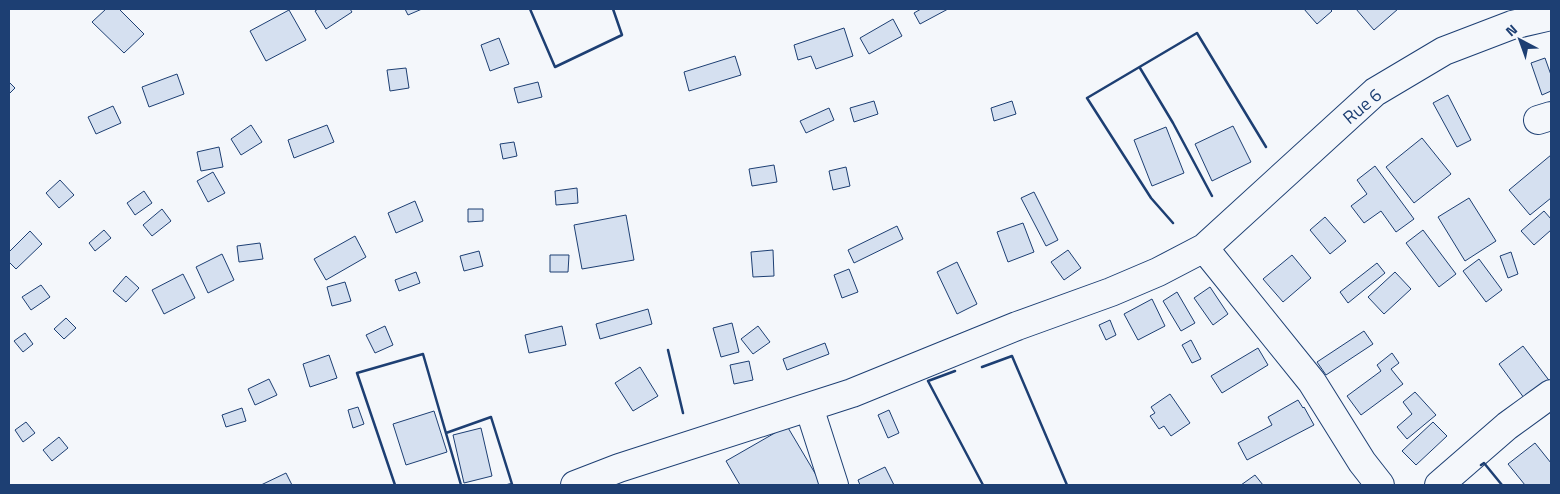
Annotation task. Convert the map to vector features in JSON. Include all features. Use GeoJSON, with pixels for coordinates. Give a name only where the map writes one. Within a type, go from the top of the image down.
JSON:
{"type":"FeatureCollection","features":[{"type":"Feature","properties":{"kind":"street","name":"Rue 6"},"geometry":{"type":"LineString","coordinates":[[575,485],[623,476],[809,406],[852,393],[1017,326],[1111,292],[1158,272],[1204,248],[1375,92],[1444,51],[1512,25],[1550,19]]}},
{"type":"Feature","properties":{"kind":"street"},"geometry":{"type":"LineString","coordinates":[[1204,248],[1312,382],[1362,462],[1380,485]]}},
{"type":"Feature","properties":{"kind":"street"},"geometry":{"type":"LineString","coordinates":[[1439,485],[1507,426],[1551,394]]}},
{"type":"Feature","properties":{"kind":"street"},"geometry":{"type":"LineString","coordinates":[[809,406],[834,485]]}},
{"type":"Feature","properties":{"kind":"building"},"geometry":{"type":"Polygon","coordinates":[[[106,9],[119,9],[144,34],[124,53],[92,22],[106,9]]]}},
{"type":"Feature","properties":{"kind":"building"},"geometry":{"type":"Polygon","coordinates":[[[318,9],[350,9],[352,12],[326,29],[315,11],[318,9]]]}},
{"type":"Feature","properties":{"kind":"building"},"geometry":{"type":"Polygon","coordinates":[[[405,9],[422,9],[408,15],[405,9]]]}},
{"type":"Feature","properties":{"kind":"building"},"geometry":{"type":"Polygon","coordinates":[[[921,9],[948,9],[920,24],[914,13],[921,9]]]}},
{"type":"Feature","properties":{"kind":"building"},"geometry":{"type":"Polygon","coordinates":[[[1304,9],[1330,9],[1332,11],[1317,24],[1304,9]]]}},
{"type":"Feature","properties":{"kind":"building"},"geometry":{"type":"Polygon","coordinates":[[[1356,9],[1398,9],[1374,30],[1356,9]]]}},
{"type":"Feature","properties":{"kind":"building"},"geometry":{"type":"Polygon","coordinates":[[[289,10],[306,40],[266,61],[250,31],[289,10]]]}},
{"type":"Feature","properties":{"kind":"building"},"geometry":{"type":"Polygon","coordinates":[[[893,19],[902,36],[869,54],[860,38],[893,19]]]}},
{"type":"Feature","properties":{"kind":"building"},"geometry":{"type":"Polygon","coordinates":[[[844,28],[853,56],[816,69],[811,56],[798,60],[794,45],[844,28]]]}},
{"type":"Feature","properties":{"kind":"building"},"geometry":{"type":"Polygon","coordinates":[[[499,38],[509,64],[490,71],[481,45],[499,38]]]}},
{"type":"Feature","properties":{"kind":"building"},"geometry":{"type":"Polygon","coordinates":[[[735,56],[741,75],[689,91],[684,72],[735,56]]]}},
{"type":"Feature","properties":{"kind":"building"},"geometry":{"type":"Polygon","coordinates":[[[1545,58],[1551,75],[1551,91],[1542,95],[1531,63],[1545,58]]]}},
{"type":"Feature","properties":{"kind":"building"},"geometry":{"type":"Polygon","coordinates":[[[406,68],[409,88],[390,91],[387,70],[406,68]]]}},
{"type":"Feature","properties":{"kind":"building"},"geometry":{"type":"Polygon","coordinates":[[[177,74],[184,94],[149,107],[142,87],[177,74]]]}},
{"type":"Feature","properties":{"kind":"building"},"geometry":{"type":"Polygon","coordinates":[[[9,82],[15,88],[9,94],[9,82]]]}},
{"type":"Feature","properties":{"kind":"building"},"geometry":{"type":"Polygon","coordinates":[[[538,82],[542,97],[518,103],[514,88],[538,82]]]}},
{"type":"Feature","properties":{"kind":"building"},"geometry":{"type":"Polygon","coordinates":[[[1448,95],[1471,140],[1457,147],[1433,103],[1448,95]]]}},
{"type":"Feature","properties":{"kind":"building"},"geometry":{"type":"Polygon","coordinates":[[[874,101],[878,114],[854,122],[850,108],[874,101]]]}},
{"type":"Feature","properties":{"kind":"building"},"geometry":{"type":"Polygon","coordinates":[[[1012,101],[1016,114],[994,121],[991,108],[1012,101]]]}},
{"type":"Feature","properties":{"kind":"building"},"geometry":{"type":"Polygon","coordinates":[[[113,106],[121,123],[96,134],[88,117],[113,106]]]}},
{"type":"Feature","properties":{"kind":"building"},"geometry":{"type":"Polygon","coordinates":[[[829,108],[834,120],[806,133],[800,121],[829,108]]]}},
{"type":"Feature","properties":{"kind":"building"},"geometry":{"type":"Polygon","coordinates":[[[251,125],[262,142],[241,155],[231,139],[251,125]]]}},
{"type":"Feature","properties":{"kind":"building"},"geometry":{"type":"Polygon","coordinates":[[[327,125],[334,142],[294,158],[288,140],[327,125]]]}},
{"type":"Feature","properties":{"kind":"building"},"geometry":{"type":"Polygon","coordinates":[[[1233,126],[1251,162],[1212,181],[1195,144],[1233,126]]]}},
{"type":"Feature","properties":{"kind":"building"},"geometry":{"type":"Polygon","coordinates":[[[1166,127],[1184,173],[1152,186],[1134,140],[1166,127]]]}},
{"type":"Feature","properties":{"kind":"building"},"geometry":{"type":"Polygon","coordinates":[[[1422,138],[1451,174],[1414,203],[1386,167],[1422,138]]]}},
{"type":"Feature","properties":{"kind":"building"},"geometry":{"type":"Polygon","coordinates":[[[514,142],[517,156],[503,159],[500,144],[514,142]]]}},
{"type":"Feature","properties":{"kind":"building"},"geometry":{"type":"Polygon","coordinates":[[[219,147],[223,167],[201,171],[197,152],[219,147]]]}},
{"type":"Feature","properties":{"kind":"building"},"geometry":{"type":"Polygon","coordinates":[[[1551,155],[1551,198],[1530,215],[1509,190],[1551,155]]]}},
{"type":"Feature","properties":{"kind":"building"},"geometry":{"type":"Polygon","coordinates":[[[774,165],[777,182],[752,186],[749,169],[774,165]]]}},
{"type":"Feature","properties":{"kind":"building"},"geometry":{"type":"Polygon","coordinates":[[[1375,166],[1414,219],[1396,232],[1381,211],[1364,223],[1351,206],[1367,194],[1357,180],[1375,166]]]}},
{"type":"Feature","properties":{"kind":"building"},"geometry":{"type":"Polygon","coordinates":[[[846,167],[850,186],[833,190],[829,171],[846,167]]]}},
{"type":"Feature","properties":{"kind":"building"},"geometry":{"type":"Polygon","coordinates":[[[213,172],[225,193],[208,202],[197,181],[213,172]]]}},
{"type":"Feature","properties":{"kind":"building"},"geometry":{"type":"Polygon","coordinates":[[[60,180],[74,195],[59,208],[46,193],[60,180]]]}},
{"type":"Feature","properties":{"kind":"building"},"geometry":{"type":"Polygon","coordinates":[[[577,188],[578,203],[556,205],[555,191],[577,188]]]}},
{"type":"Feature","properties":{"kind":"building"},"geometry":{"type":"Polygon","coordinates":[[[144,191],[152,203],[135,215],[127,203],[144,191]]]}},
{"type":"Feature","properties":{"kind":"building"},"geometry":{"type":"Polygon","coordinates":[[[1034,192],[1058,240],[1046,246],[1021,198],[1034,192]]]}},
{"type":"Feature","properties":{"kind":"building"},"geometry":{"type":"Polygon","coordinates":[[[1469,198],[1496,241],[1465,261],[1438,217],[1469,198]]]}},
{"type":"Feature","properties":{"kind":"building"},"geometry":{"type":"Polygon","coordinates":[[[415,201],[423,221],[396,233],[388,213],[415,201]]]}},
{"type":"Feature","properties":{"kind":"building"},"geometry":{"type":"Polygon","coordinates":[[[162,209],[171,221],[152,236],[143,225],[162,209]]]}},
{"type":"Feature","properties":{"kind":"building"},"geometry":{"type":"Polygon","coordinates":[[[468,209],[483,209],[483,221],[468,222],[468,209]]]}},
{"type":"Feature","properties":{"kind":"building"},"geometry":{"type":"Polygon","coordinates":[[[1544,211],[1551,219],[1551,230],[1534,245],[1521,231],[1544,211]]]}},
{"type":"Feature","properties":{"kind":"building"},"geometry":{"type":"Polygon","coordinates":[[[626,215],[634,260],[582,269],[574,225],[626,215]]]}},
{"type":"Feature","properties":{"kind":"building"},"geometry":{"type":"Polygon","coordinates":[[[1325,217],[1346,241],[1330,254],[1310,230],[1325,217]]]}},
{"type":"Feature","properties":{"kind":"building"},"geometry":{"type":"Polygon","coordinates":[[[1023,223],[1034,252],[1008,262],[997,232],[1023,223]]]}},
{"type":"Feature","properties":{"kind":"building"},"geometry":{"type":"Polygon","coordinates":[[[897,226],[903,239],[854,263],[848,250],[897,226]]]}},
{"type":"Feature","properties":{"kind":"building"},"geometry":{"type":"Polygon","coordinates":[[[104,230],[111,238],[95,251],[89,243],[104,230]]]}},
{"type":"Feature","properties":{"kind":"building"},"geometry":{"type":"Polygon","coordinates":[[[1423,230],[1456,274],[1439,287],[1406,243],[1423,230]]]}},
{"type":"Feature","properties":{"kind":"building"},"geometry":{"type":"Polygon","coordinates":[[[30,231],[42,244],[16,269],[9,262],[9,252],[30,231]]]}},
{"type":"Feature","properties":{"kind":"building"},"geometry":{"type":"Polygon","coordinates":[[[355,236],[366,257],[326,280],[314,259],[355,236]]]}},
{"type":"Feature","properties":{"kind":"building"},"geometry":{"type":"Polygon","coordinates":[[[260,243],[263,259],[239,262],[237,246],[260,243]]]}},
{"type":"Feature","properties":{"kind":"building"},"geometry":{"type":"Polygon","coordinates":[[[773,250],[774,276],[753,277],[751,252],[773,250]]]}},
{"type":"Feature","properties":{"kind":"building"},"geometry":{"type":"Polygon","coordinates":[[[1068,250],[1081,268],[1064,280],[1051,262],[1068,250]]]}},
{"type":"Feature","properties":{"kind":"building"},"geometry":{"type":"Polygon","coordinates":[[[479,251],[483,266],[464,271],[460,256],[479,251]]]}},
{"type":"Feature","properties":{"kind":"building"},"geometry":{"type":"Polygon","coordinates":[[[1511,252],[1518,274],[1508,278],[1500,256],[1511,252]]]}},
{"type":"Feature","properties":{"kind":"building"},"geometry":{"type":"Polygon","coordinates":[[[222,254],[234,280],[208,293],[196,267],[222,254]]]}},
{"type":"Feature","properties":{"kind":"building"},"geometry":{"type":"Polygon","coordinates":[[[550,255],[569,255],[568,272],[550,272],[550,255]]]}},
{"type":"Feature","properties":{"kind":"building"},"geometry":{"type":"Polygon","coordinates":[[[1292,255],[1311,278],[1283,302],[1263,279],[1292,255]]]}},
{"type":"Feature","properties":{"kind":"building"},"geometry":{"type":"Polygon","coordinates":[[[1479,259],[1502,290],[1486,302],[1463,271],[1479,259]]]}},
{"type":"Feature","properties":{"kind":"building"},"geometry":{"type":"Polygon","coordinates":[[[957,262],[977,304],[957,314],[937,272],[957,262]]]}},
{"type":"Feature","properties":{"kind":"building"},"geometry":{"type":"Polygon","coordinates":[[[1377,263],[1385,273],[1348,303],[1340,292],[1377,263]]]}},
{"type":"Feature","properties":{"kind":"building"},"geometry":{"type":"Polygon","coordinates":[[[849,269],[858,292],[842,298],[834,275],[849,269]]]}},
{"type":"Feature","properties":{"kind":"building"},"geometry":{"type":"Polygon","coordinates":[[[416,272],[420,283],[399,291],[395,280],[416,272]]]}},
{"type":"Feature","properties":{"kind":"building"},"geometry":{"type":"Polygon","coordinates":[[[1395,272],[1411,289],[1384,314],[1368,297],[1395,272]]]}},
{"type":"Feature","properties":{"kind":"building"},"geometry":{"type":"Polygon","coordinates":[[[183,274],[195,298],[164,314],[152,290],[183,274]]]}},
{"type":"Feature","properties":{"kind":"building"},"geometry":{"type":"Polygon","coordinates":[[[126,276],[139,288],[126,302],[113,291],[126,276]]]}},
{"type":"Feature","properties":{"kind":"building"},"geometry":{"type":"Polygon","coordinates":[[[345,282],[351,301],[332,306],[327,287],[345,282]]]}},
{"type":"Feature","properties":{"kind":"building"},"geometry":{"type":"Polygon","coordinates":[[[41,285],[50,297],[31,310],[22,297],[41,285]]]}},
{"type":"Feature","properties":{"kind":"building"},"geometry":{"type":"Polygon","coordinates":[[[1210,287],[1228,314],[1213,325],[1194,298],[1210,287]]]}},
{"type":"Feature","properties":{"kind":"building"},"geometry":{"type":"Polygon","coordinates":[[[1177,292],[1195,323],[1181,331],[1163,301],[1177,292]]]}},
{"type":"Feature","properties":{"kind":"building"},"geometry":{"type":"Polygon","coordinates":[[[1152,299],[1165,326],[1138,340],[1124,314],[1152,299]]]}},
{"type":"Feature","properties":{"kind":"building"},"geometry":{"type":"Polygon","coordinates":[[[648,309],[652,324],[600,339],[596,324],[648,309]]]}},
{"type":"Feature","properties":{"kind":"building"},"geometry":{"type":"Polygon","coordinates":[[[66,318],[76,328],[64,339],[54,329],[66,318]]]}},
{"type":"Feature","properties":{"kind":"building"},"geometry":{"type":"Polygon","coordinates":[[[1110,320],[1116,335],[1106,340],[1099,325],[1110,320]]]}},
{"type":"Feature","properties":{"kind":"building"},"geometry":{"type":"Polygon","coordinates":[[[732,323],[739,352],[721,357],[713,328],[732,323]]]}},
{"type":"Feature","properties":{"kind":"building"},"geometry":{"type":"Polygon","coordinates":[[[385,326],[393,345],[375,353],[366,335],[385,326]]]}},
{"type":"Feature","properties":{"kind":"building"},"geometry":{"type":"Polygon","coordinates":[[[562,326],[566,345],[529,353],[525,335],[562,326]]]}},
{"type":"Feature","properties":{"kind":"building"},"geometry":{"type":"Polygon","coordinates":[[[758,326],[770,342],[753,354],[741,339],[758,326]]]}},
{"type":"Feature","properties":{"kind":"building"},"geometry":{"type":"Polygon","coordinates":[[[1364,331],[1373,344],[1326,375],[1317,362],[1364,331]]]}},
{"type":"Feature","properties":{"kind":"building"},"geometry":{"type":"Polygon","coordinates":[[[25,333],[33,344],[23,352],[14,341],[25,333]]]}},
{"type":"Feature","properties":{"kind":"building"},"geometry":{"type":"Polygon","coordinates":[[[1191,340],[1201,359],[1192,363],[1182,345],[1191,340]]]}},
{"type":"Feature","properties":{"kind":"building"},"geometry":{"type":"Polygon","coordinates":[[[825,343],[829,354],[787,370],[783,359],[825,343]]]}},
{"type":"Feature","properties":{"kind":"building"},"geometry":{"type":"Polygon","coordinates":[[[1523,346],[1551,383],[1527,402],[1499,364],[1523,346]]]}},
{"type":"Feature","properties":{"kind":"building"},"geometry":{"type":"Polygon","coordinates":[[[1258,348],[1268,365],[1222,393],[1211,376],[1258,348]]]}},
{"type":"Feature","properties":{"kind":"building"},"geometry":{"type":"Polygon","coordinates":[[[1392,353],[1399,363],[1391,369],[1403,384],[1361,415],[1347,396],[1381,371],[1377,365],[1392,353]]]}},
{"type":"Feature","properties":{"kind":"building"},"geometry":{"type":"Polygon","coordinates":[[[329,355],[337,378],[310,387],[303,364],[329,355]]]}},
{"type":"Feature","properties":{"kind":"building"},"geometry":{"type":"Polygon","coordinates":[[[749,361],[753,380],[734,384],[730,365],[749,361]]]}},
{"type":"Feature","properties":{"kind":"building"},"geometry":{"type":"Polygon","coordinates":[[[640,367],[658,396],[633,411],[615,383],[640,367]]]}},
{"type":"Feature","properties":{"kind":"building"},"geometry":{"type":"Polygon","coordinates":[[[269,379],[277,395],[255,405],[248,389],[269,379]]]}},
{"type":"Feature","properties":{"kind":"building"},"geometry":{"type":"Polygon","coordinates":[[[1415,392],[1436,415],[1407,439],[1397,427],[1412,414],[1403,402],[1415,392]]]}},
{"type":"Feature","properties":{"kind":"building"},"geometry":{"type":"Polygon","coordinates":[[[1170,394],[1190,423],[1171,436],[1164,426],[1159,429],[1150,416],[1155,413],[1151,407],[1170,394]]]}},
{"type":"Feature","properties":{"kind":"building"},"geometry":{"type":"Polygon","coordinates":[[[1298,400],[1314,425],[1247,460],[1238,443],[1272,425],[1268,417],[1298,400]]]}},
{"type":"Feature","properties":{"kind":"building"},"geometry":{"type":"Polygon","coordinates":[[[358,407],[364,424],[353,428],[348,410],[358,407]]]}},
{"type":"Feature","properties":{"kind":"building"},"geometry":{"type":"Polygon","coordinates":[[[242,408],[246,421],[226,427],[222,415],[242,408]]]}},
{"type":"Feature","properties":{"kind":"building"},"geometry":{"type":"Polygon","coordinates":[[[889,410],[899,433],[888,438],[878,415],[889,410]]]}},
{"type":"Feature","properties":{"kind":"building"},"geometry":{"type":"Polygon","coordinates":[[[434,411],[447,452],[406,465],[393,424],[434,411]]]}},
{"type":"Feature","properties":{"kind":"building"},"geometry":{"type":"Polygon","coordinates":[[[26,422],[35,433],[23,442],[15,430],[26,422]]]}},
{"type":"Feature","properties":{"kind":"building"},"geometry":{"type":"Polygon","coordinates":[[[1433,422],[1447,436],[1416,465],[1402,451],[1433,422]]]}},
{"type":"Feature","properties":{"kind":"building"},"geometry":{"type":"Polygon","coordinates":[[[787,426],[822,485],[740,485],[726,461],[787,426]]]}},
{"type":"Feature","properties":{"kind":"building"},"geometry":{"type":"Polygon","coordinates":[[[481,428],[492,476],[464,483],[453,435],[481,428]]]}},
{"type":"Feature","properties":{"kind":"building"},"geometry":{"type":"Polygon","coordinates":[[[59,437],[68,448],[52,461],[43,450],[59,437]]]}},
{"type":"Feature","properties":{"kind":"building"},"geometry":{"type":"Polygon","coordinates":[[[1535,443],[1551,463],[1550,485],[1525,485],[1508,464],[1535,443]]]}},
{"type":"Feature","properties":{"kind":"building"},"geometry":{"type":"Polygon","coordinates":[[[885,467],[894,485],[860,485],[858,480],[885,467]]]}},
{"type":"Feature","properties":{"kind":"building"},"geometry":{"type":"Polygon","coordinates":[[[286,473],[292,485],[261,485],[286,473]]]}},
{"type":"Feature","properties":{"kind":"building"},"geometry":{"type":"Polygon","coordinates":[[[1255,475],[1263,485],[1241,485],[1255,475]]]}},
{"type":"Feature","properties":{"kind":"wall"},"geometry":{"type":"LineString","coordinates":[[530,9],[555,67],[622,35],[613,9]]}},
{"type":"Feature","properties":{"kind":"wall"},"geometry":{"type":"LineString","coordinates":[[1173,223],[1151,198],[1087,98],[1197,33],[1266,147]]}},
{"type":"Feature","properties":{"kind":"wall"},"geometry":{"type":"LineString","coordinates":[[1140,68],[1173,123],[1212,196]]}},
{"type":"Feature","properties":{"kind":"wall"},"geometry":{"type":"LineString","coordinates":[[668,350],[683,413]]}},
{"type":"Feature","properties":{"kind":"wall"},"geometry":{"type":"LineString","coordinates":[[395,485],[357,373],[423,354],[461,485]]}},
{"type":"Feature","properties":{"kind":"wall"},"geometry":{"type":"LineString","coordinates":[[982,367],[1012,356],[1067,485]]}},
{"type":"Feature","properties":{"kind":"wall"},"geometry":{"type":"LineString","coordinates":[[955,371],[928,381],[983,485]]}},
{"type":"Feature","properties":{"kind":"wall"},"geometry":{"type":"LineString","coordinates":[[446,433],[491,417],[512,484],[508,485]]}},
{"type":"Feature","properties":{"kind":"wall"},"geometry":{"type":"LineString","coordinates":[[1481,465],[1484,463],[1502,485]]}}]}
